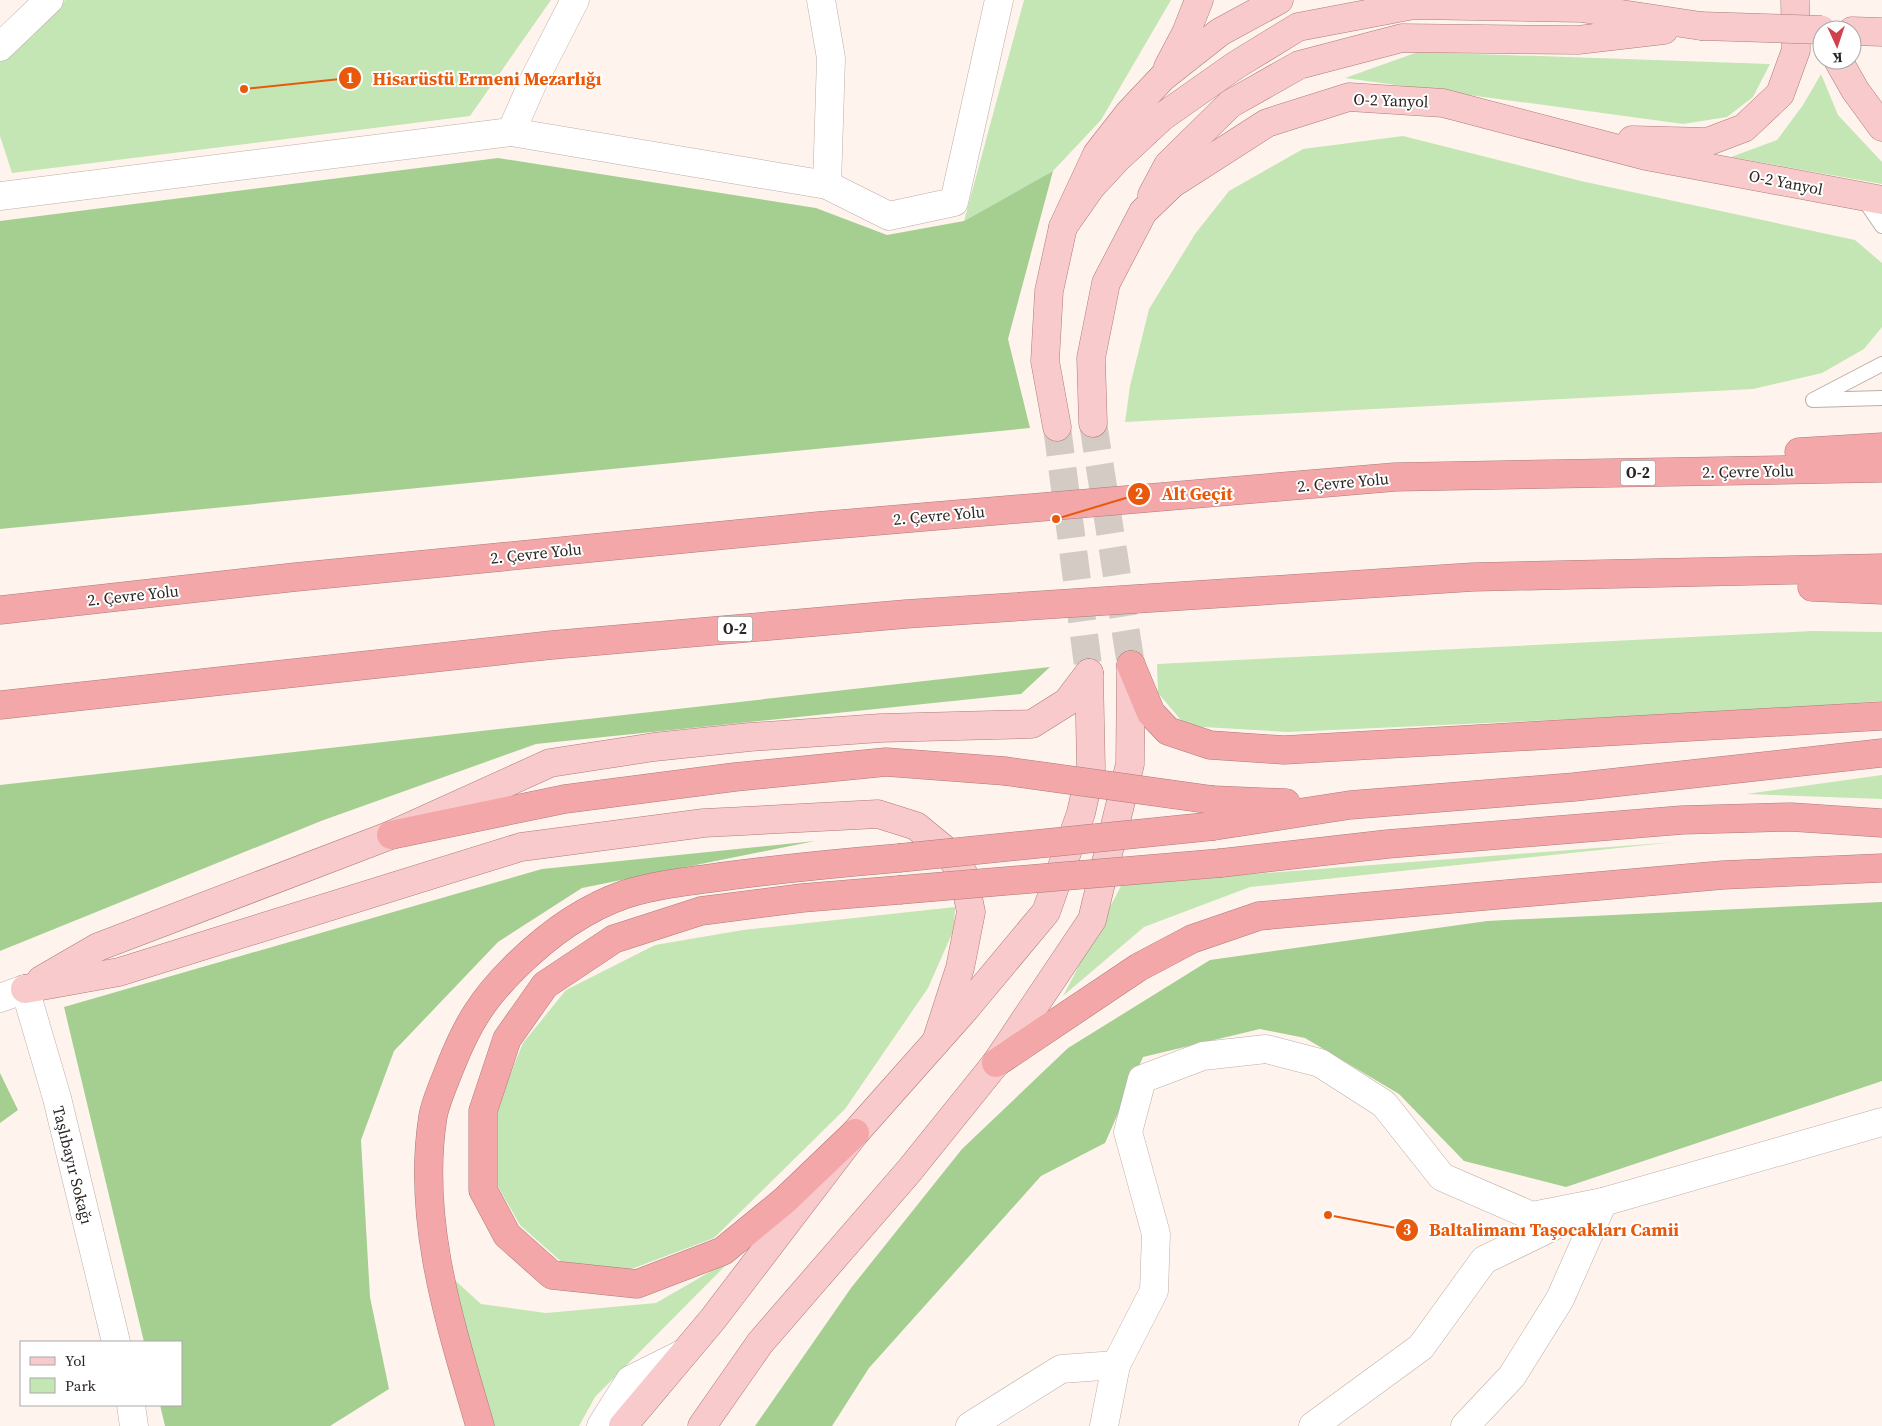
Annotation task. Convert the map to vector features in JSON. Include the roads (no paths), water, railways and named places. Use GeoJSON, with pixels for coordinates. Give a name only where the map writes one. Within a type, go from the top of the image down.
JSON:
{"type":"FeatureCollection","features":[{"type":"Feature","properties":{"kind":"highway"},"geometry":{"type":"LineString","coordinates":[[1395,477],[1882,447]]}},
{"type":"Feature","properties":{"kind":"highway","name":"2. Çevre Yolu"},"geometry":{"type":"LineString","coordinates":[[0,610],[296,577],[818,526],[1395,477],[1882,468]]}},
{"type":"Feature","properties":{"kind":"highway","name":"O-2"},"geometry":{"type":"LineString","coordinates":[[0,706],[552,645],[906,614],[1473,577],[1882,568]]}},
{"type":"Feature","properties":{"kind":"highway"},"geometry":{"type":"LineString","coordinates":[[1473,577],[1882,590]]}},
{"type":"Feature","properties":{"kind":"highway"},"geometry":{"type":"LineString","coordinates":[[1131,665],[1151,713],[1168,731],[1210,745],[1284,750],[1882,716]]}},
{"type":"Feature","properties":{"kind":"highway"},"geometry":{"type":"LineString","coordinates":[[480,1426],[450,1322],[433,1238],[429,1200],[434,1115],[466,1028],[490,992],[537,946],[577,916],[626,894],[677,883],[777,869],[899,858],[1213,813],[1350,805],[1574,787],[1882,753]]}},
{"type":"Feature","properties":{"kind":"highway"},"geometry":{"type":"LineString","coordinates":[[391,835],[565,799],[744,776],[886,762],[1005,771],[1213,813]]}},
{"type":"Feature","properties":{"kind":"highway"},"geometry":{"type":"LineString","coordinates":[[855,1133],[785,1200],[724,1251],[637,1284],[552,1275],[507,1235],[483,1190],[483,1111],[507,1038],[545,986],[614,939],[701,911],[802,898],[1221,863],[1388,844],[1682,820],[1791,817],[1882,823]]}},
{"type":"Feature","properties":{"kind":"highway"},"geometry":{"type":"LineString","coordinates":[[996,1063],[1139,967],[1192,939],[1259,916],[1714,876],[1882,868]]}},
{"type":"Feature","properties":{"kind":"main road"},"geometry":{"type":"LineString","coordinates":[[1163,76],[1186,33],[1199,0]]}},
{"type":"Feature","properties":{"kind":"main road"},"geometry":{"type":"LineString","coordinates":[[1057,427],[1045,361],[1049,291],[1063,227],[1096,154],[1129,113],[1163,76],[1220,32],[1279,0]]}},
{"type":"Feature","properties":{"kind":"main road"},"geometry":{"type":"LineString","coordinates":[[1588,140],[1707,142],[1744,128],[1780,94],[1796,50],[1795,0]]}},
{"type":"Feature","properties":{"kind":"main road"},"geometry":{"type":"LineString","coordinates":[[1805,0],[1816,20]]}},
{"type":"Feature","properties":{"kind":"main road"},"geometry":{"type":"LineString","coordinates":[[1063,227],[1091,187],[1116,160],[1162,117],[1236,65],[1298,27],[1414,5],[1581,8],[1701,26],[1812,30]]}},
{"type":"Feature","properties":{"kind":"main road"},"geometry":{"type":"LineString","coordinates":[[1143,212],[1168,165],[1230,104],[1299,65],[1402,38],[1578,40],[1701,26]]}},
{"type":"Feature","properties":{"kind":"main road"},"geometry":{"type":"LineString","coordinates":[[1862,31],[1882,32]]}},
{"type":"Feature","properties":{"kind":"main road"},"geometry":{"type":"LineString","coordinates":[[1844,70],[1855,90],[1882,127]]}},
{"type":"Feature","properties":{"kind":"main road","name":"O-2 Yanyol"},"geometry":{"type":"LineString","coordinates":[[1093,423],[1091,358],[1106,283],[1143,212],[1172,184],[1266,123],[1348,97],[1443,103],[1646,156],[1872,198]]}},
{"type":"Feature","properties":{"kind":"main road"},"geometry":{"type":"LineString","coordinates":[[702,1426],[760,1343],[908,1171],[996,1063],[1092,920],[1130,764],[1131,665]]}},
{"type":"Feature","properties":{"kind":"main road"},"geometry":{"type":"LineString","coordinates":[[12,994],[98,946],[391,835],[550,763],[654,747],[750,737],[881,728],[1032,724],[1067,702],[1089,673],[1091,768],[1081,813],[1046,912],[936,1042],[855,1133],[713,1319],[623,1426]]}},
{"type":"Feature","properties":{"kind":"main road"},"geometry":{"type":"LineString","coordinates":[[12,994],[119,972],[521,847],[704,823],[878,814],[916,826],[944,849],[963,873],[971,912],[960,968],[936,1042]]}},
{"type":"Feature","properties":{"kind":"street"},"geometry":{"type":"LineString","coordinates":[[2,42],[49,0]]}},
{"type":"Feature","properties":{"kind":"street"},"geometry":{"type":"LineString","coordinates":[[511,132],[534,80],[576,0]]}},
{"type":"Feature","properties":{"kind":"street"},"geometry":{"type":"LineString","coordinates":[[821,0],[831,58],[827,185]]}},
{"type":"Feature","properties":{"kind":"street"},"geometry":{"type":"LineString","coordinates":[[0,196],[511,132],[827,185],[889,216],[954,202],[999,0]]}},
{"type":"Feature","properties":{"kind":"street","name":"Taşlıbayır Sokağı"},"geometry":{"type":"LineString","coordinates":[[12,994],[56,1098],[116,1341]]}},
{"type":"Feature","properties":{"kind":"street"},"geometry":{"type":"LineString","coordinates":[[1104,1426],[1116,1365],[1154,1291],[1156,1234],[1128,1132],[1142,1079],[1203,1056],[1266,1049],[1320,1063],[1384,1104],[1442,1177],[1532,1216],[1602,1202],[1882,1122]]}},
{"type":"Feature","properties":{"kind":"street"},"geometry":{"type":"LineString","coordinates":[[1313,1426],[1421,1348],[1484,1260],[1602,1202]]}},
{"type":"Feature","properties":{"kind":"street"},"geometry":{"type":"LineString","coordinates":[[1465,1426],[1512,1376],[1560,1299],[1602,1202]]}},
{"type":"Feature","properties":{"kind":"street"},"geometry":{"type":"LineString","coordinates":[[602,1426],[630,1380],[684,1353]]}},
{"type":"Feature","properties":{"kind":"street"},"geometry":{"type":"LineString","coordinates":[[970,1426],[1062,1369],[1116,1365]]}},
{"type":"Feature","properties":{"kind":"street"},"geometry":{"type":"LineString","coordinates":[[124,1426],[130,1406]]}},
{"type":"Feature","properties":{"kind":"street"},"geometry":{"type":"LineString","coordinates":[[130,1406],[134,1426]]}},
{"type":"Feature","properties":{"kind":"lane"},"geometry":{"type":"LineString","coordinates":[[1872,198],[1882,226]]}},
{"type":"Feature","properties":{"kind":"lane"},"geometry":{"type":"LineString","coordinates":[[1882,364],[1813,400],[1882,398]]}},
{"type":"Feature","properties":{"kind":"tunnel"},"geometry":{"type":"LineString","coordinates":[[1093,423],[1131,665]]}},
{"type":"Feature","properties":{"kind":"tunnel"},"geometry":{"type":"LineString","coordinates":[[1057,427],[1089,673]]}},
{"type":"Feature","properties":{"kind":"place","name":"Hisarüstü Ermeni Mezarlığı"},"geometry":{"type":"Point","coordinates":[244,89]}},
{"type":"Feature","properties":{"kind":"place","name":"Alt Geçit"},"geometry":{"type":"Point","coordinates":[1056,519]}},
{"type":"Feature","properties":{"kind":"place","name":"Baltalimanı Taşocakları Camii"},"geometry":{"type":"Point","coordinates":[1328,1215]}}]}
